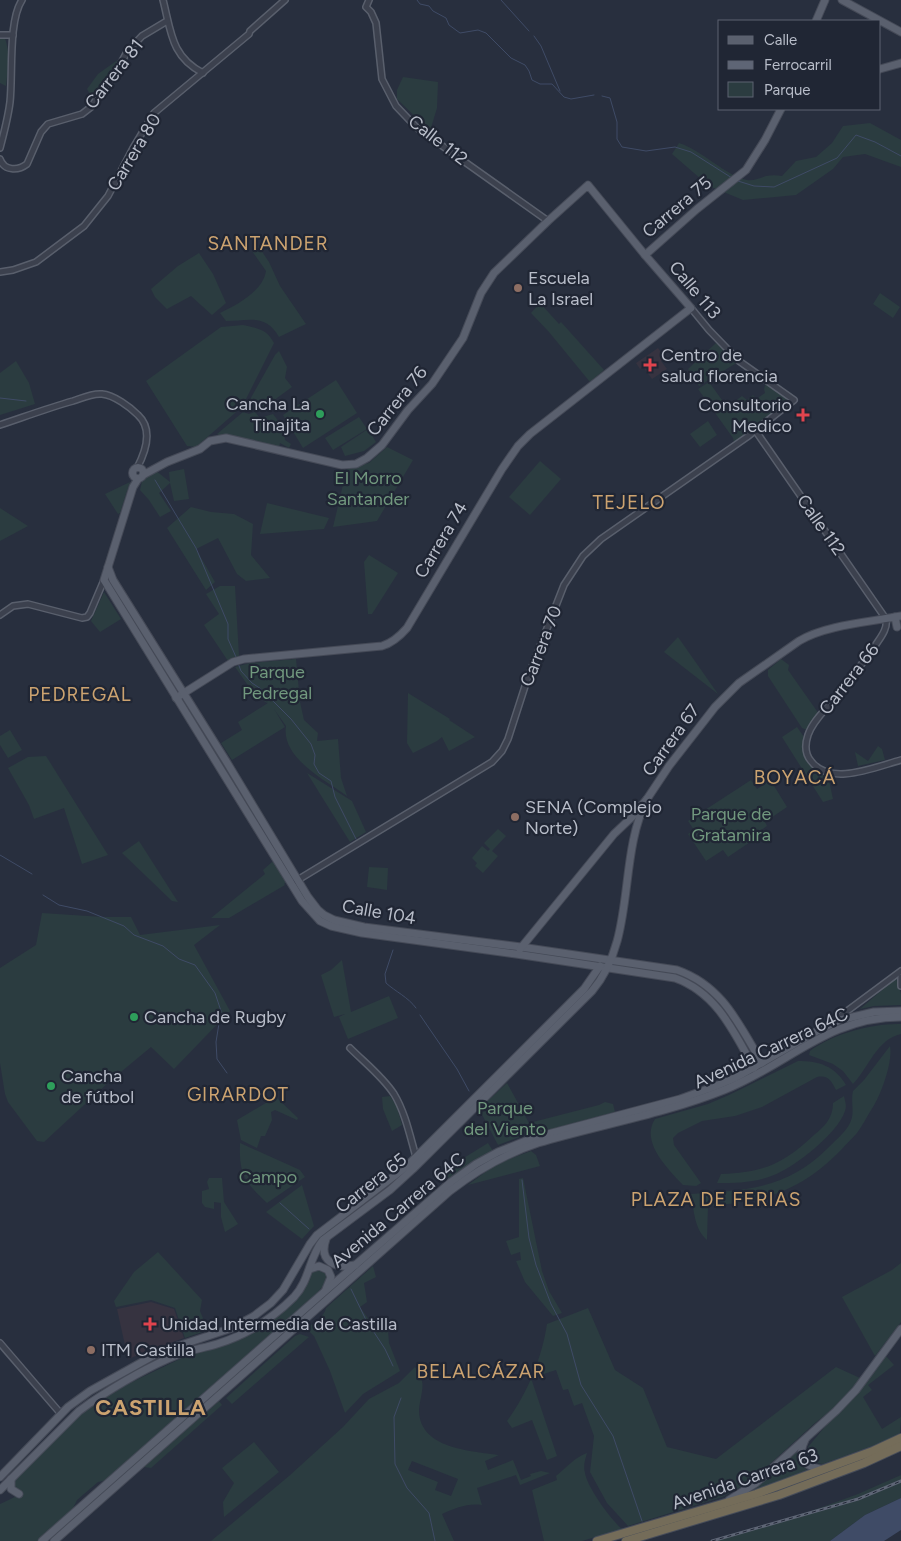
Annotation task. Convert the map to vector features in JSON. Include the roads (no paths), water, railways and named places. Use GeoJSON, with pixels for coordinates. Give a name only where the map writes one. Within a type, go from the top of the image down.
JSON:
{"type":"FeatureCollection","features":[{"type":"Feature","properties":{"kind":"highway","name":"Avenida Carrera 63"},"geometry":{"type":"LineString","coordinates":[[597,1541],[756,1494],[873,1451],[901,1438]]}},
{"type":"Feature","properties":{"kind":"highway","name":"Avenida Carrera 63"},"geometry":{"type":"LineString","coordinates":[[626,1541],[779,1495],[864,1463],[901,1446]]}},
{"type":"Feature","properties":{"kind":"main road"},"geometry":{"type":"LineString","coordinates":[[816,20],[825,0]]}},
{"type":"Feature","properties":{"kind":"main road"},"geometry":{"type":"LineString","coordinates":[[842,0],[879,20]]}},
{"type":"Feature","properties":{"kind":"main road"},"geometry":{"type":"LineString","coordinates":[[881,21],[901,32]]}},
{"type":"Feature","properties":{"kind":"main road"},"geometry":{"type":"LineString","coordinates":[[881,69],[901,63]]}},
{"type":"Feature","properties":{"kind":"main road","name":"Carrera 75"},"geometry":{"type":"LineString","coordinates":[[645,255],[697,208],[746,170],[765,140],[780,110]]}},
{"type":"Feature","properties":{"kind":"main road","name":"Carrera 76"},"geometry":{"type":"LineString","coordinates":[[139,471],[150,470],[200,449],[210,441],[226,438],[342,465],[356,464],[367,458],[382,445],[408,410],[432,384],[463,338],[481,293],[494,273],[588,186]]}},
{"type":"Feature","properties":{"kind":"main road","name":"Calle 113"},"geometry":{"type":"LineString","coordinates":[[588,186],[691,308]]}},
{"type":"Feature","properties":{"kind":"main road","name":"Carrera 74"},"geometry":{"type":"LineString","coordinates":[[176,698],[233,662],[244,658],[382,646],[397,638],[406,628],[502,469],[518,446],[530,434],[691,308]]}},
{"type":"Feature","properties":{"kind":"main road"},"geometry":{"type":"LineString","coordinates":[[104,580],[139,471]]}},
{"type":"Feature","properties":{"kind":"main road","name":"Calle 104"},"geometry":{"type":"LineString","coordinates":[[108,567],[113,580],[184,693],[295,882]]}},
{"type":"Feature","properties":{"kind":"main road","name":"Calle 104"},"geometry":{"type":"LineString","coordinates":[[104,580],[176,698],[295,882],[318,910],[334,920],[364,927],[605,963],[677,970],[710,988],[729,1008],[762,1064]]}},
{"type":"Feature","properties":{"kind":"main road","name":"Carrera 67"},"geometry":{"type":"LineString","coordinates":[[518,951],[614,834],[647,799],[663,774],[718,702],[739,683],[810,634],[886,619],[899,620]]}},
{"type":"Feature","properties":{"kind":"main road","name":"Carrera 65"},"geometry":{"type":"LineString","coordinates":[[0,1490],[78,1411],[90,1402],[174,1356],[218,1344],[245,1334],[268,1318],[299,1290],[317,1248],[327,1236],[390,1190],[418,1166],[581,1002],[601,980],[605,963],[621,924],[633,835],[638,818],[647,799]]}},
{"type":"Feature","properties":{"kind":"main road","name":"Calle 104"},"geometry":{"type":"LineString","coordinates":[[605,963],[675,978],[696,988],[708,997],[722,1013],[754,1068]]}},
{"type":"Feature","properties":{"kind":"main road","name":"Carrera 65"},"geometry":{"type":"LineString","coordinates":[[0,1477],[61,1414],[90,1392],[160,1352],[215,1335],[247,1321],[274,1300],[290,1279],[310,1244],[320,1232],[388,1182],[416,1157],[584,989],[605,963]]}},
{"type":"Feature","properties":{"kind":"main road","name":"Avenida Carrera 64C"},"geometry":{"type":"LineString","coordinates":[[42,1541],[323,1293],[453,1181],[476,1164],[498,1152],[538,1136],[692,1095],[732,1080],[826,1026],[862,1014],[901,1011]]}},
{"type":"Feature","properties":{"kind":"main road","name":"Avenida Carrera 64C"},"geometry":{"type":"LineString","coordinates":[[54,1541],[450,1191],[484,1167],[505,1156],[538,1143],[714,1094],[758,1074],[824,1035],[855,1023],[901,1017]]}},
{"type":"Feature","properties":{"kind":"main road"},"geometry":{"type":"LineString","coordinates":[[327,1236],[324,1249],[328,1260],[337,1266],[356,1265]]}},
{"type":"Feature","properties":{"kind":"main road"},"geometry":{"type":"LineString","coordinates":[[310,1268],[323,1266],[330,1272],[330,1280],[323,1293]]}},
{"type":"Feature","properties":{"kind":"main road"},"geometry":{"type":"LineString","coordinates":[[290,1279],[300,1280],[299,1290]]}},
{"type":"Feature","properties":{"kind":"main road"},"geometry":{"type":"LineString","coordinates":[[719,1506],[756,1483],[852,1395],[901,1329]]}},
{"type":"Feature","properties":{"kind":"main road"},"geometry":{"type":"LineString","coordinates":[[808,1436],[803,1444],[802,1457],[809,1466],[820,1469]]}},
{"type":"Feature","properties":{"kind":"main road"},"geometry":{"type":"LineString","coordinates":[[11,1479],[12,1488],[18,1494]]}},
{"type":"Feature","properties":{"kind":"street"},"geometry":{"type":"LineString","coordinates":[[0,148],[10,105],[16,10],[22,0]]}},
{"type":"Feature","properties":{"kind":"street"},"geometry":{"type":"LineString","coordinates":[[164,0],[172,39],[182,58],[203,73]]}},
{"type":"Feature","properties":{"kind":"street","name":"Carrera 80"},"geometry":{"type":"LineString","coordinates":[[0,272],[13,270],[36,262],[84,226],[108,196],[133,148],[154,114],[249,34],[285,0]]}},
{"type":"Feature","properties":{"kind":"street","name":"Calle 112"},"geometry":{"type":"LineString","coordinates":[[370,0],[366,7],[371,12],[376,23],[382,78],[396,106],[418,128],[548,221]]}},
{"type":"Feature","properties":{"kind":"street","name":"Carrera 81"},"geometry":{"type":"LineString","coordinates":[[0,159],[7,168],[22,167],[27,164],[41,132],[48,124],[82,114],[91,107],[116,72],[127,52],[142,36],[167,21]]}},
{"type":"Feature","properties":{"kind":"street"},"geometry":{"type":"LineString","coordinates":[[0,35],[13,34]]}},
{"type":"Feature","properties":{"kind":"street","name":"Calle 113"},"geometry":{"type":"LineString","coordinates":[[691,308],[739,361],[794,400]]}},
{"type":"Feature","properties":{"kind":"street"},"geometry":{"type":"LineString","coordinates":[[0,425],[86,396],[109,395],[143,419],[147,429],[148,437],[139,471]]}},
{"type":"Feature","properties":{"kind":"street","name":"Carrera 70"},"geometry":{"type":"LineString","coordinates":[[295,882],[492,762],[502,751],[508,739],[528,677],[564,585],[583,556],[601,539],[756,430],[794,400]]}},
{"type":"Feature","properties":{"kind":"street","name":"Calle 112"},"geometry":{"type":"LineString","coordinates":[[756,430],[886,619]]}},
{"type":"Feature","properties":{"kind":"street"},"geometry":{"type":"LineString","coordinates":[[0,615],[13,606],[28,604],[82,618],[87,617],[104,580]]}},
{"type":"Feature","properties":{"kind":"street","name":"Carrera 66"},"geometry":{"type":"LineString","coordinates":[[886,619],[885,629],[877,643],[814,723],[807,737],[806,750],[810,760],[816,766],[831,774],[846,774],[901,760]]}},
{"type":"Feature","properties":{"kind":"street"},"geometry":{"type":"LineString","coordinates":[[826,1026],[901,971]]}},
{"type":"Feature","properties":{"kind":"street"},"geometry":{"type":"LineString","coordinates":[[901,978],[901,986]]}},
{"type":"Feature","properties":{"kind":"street"},"geometry":{"type":"LineString","coordinates":[[350,1048],[385,1082],[394,1094],[400,1106],[416,1157]]}},
{"type":"Feature","properties":{"kind":"street"},"geometry":{"type":"LineString","coordinates":[[0,1344],[61,1414]]}},
{"type":"Feature","properties":{"kind":"water"},"geometry":{"type":"Polygon","coordinates":[[[901,1498],[901,1530],[884,1541],[830,1541],[865,1515],[901,1498]]]}},
{"type":"Feature","properties":{"kind":"waterway"},"geometry":{"type":"LineString","coordinates":[[417,0],[420,4],[429,6],[433,11],[446,18],[449,25],[460,33],[478,30],[486,33],[511,58],[525,65],[532,80],[540,84],[552,84],[564,97],[571,99],[594,95]]}},
{"type":"Feature","properties":{"kind":"waterway"},"geometry":{"type":"LineString","coordinates":[[501,0],[529,31]]}},
{"type":"Feature","properties":{"kind":"waterway"},"geometry":{"type":"LineString","coordinates":[[534,36],[541,46],[560,91]]}},
{"type":"Feature","properties":{"kind":"waterway"},"geometry":{"type":"LineString","coordinates":[[602,96],[610,98],[617,122],[617,139],[622,147],[646,151],[675,147],[691,152],[732,178]]}},
{"type":"Feature","properties":{"kind":"waterway"},"geometry":{"type":"LineString","coordinates":[[738,181],[754,186],[774,187],[837,158],[856,135],[875,142],[901,156]]}},
{"type":"Feature","properties":{"kind":"waterway"},"geometry":{"type":"LineString","coordinates":[[0,398],[26,401]]}},
{"type":"Feature","properties":{"kind":"waterway"},"geometry":{"type":"LineString","coordinates":[[155,480],[196,548],[228,624],[228,639],[236,657]]}},
{"type":"Feature","properties":{"kind":"waterway"},"geometry":{"type":"LineString","coordinates":[[238,663],[241,671],[291,719],[311,744],[315,755],[314,764],[319,773],[331,781],[335,797],[356,839]]}},
{"type":"Feature","properties":{"kind":"waterway"},"geometry":{"type":"LineString","coordinates":[[0,855],[32,874]]}},
{"type":"Feature","properties":{"kind":"waterway"},"geometry":{"type":"LineString","coordinates":[[43,895],[59,905],[87,911],[124,926],[134,935],[163,946],[179,959],[195,965],[215,993],[221,1011],[216,1042],[217,1059],[227,1073]]}},
{"type":"Feature","properties":{"kind":"waterway"},"geometry":{"type":"LineString","coordinates":[[393,950],[385,974],[386,983],[416,1008]]}},
{"type":"Feature","properties":{"kind":"waterway"},"geometry":{"type":"LineString","coordinates":[[420,1015],[457,1069],[469,1091]]}},
{"type":"Feature","properties":{"kind":"waterway"},"geometry":{"type":"LineString","coordinates":[[522,1180],[529,1238],[536,1265],[551,1304],[567,1334],[581,1385],[613,1436],[642,1521]]}},
{"type":"Feature","properties":{"kind":"waterway"},"geometry":{"type":"LineString","coordinates":[[280,1203],[309,1229]]}},
{"type":"Feature","properties":{"kind":"waterway"},"geometry":{"type":"LineString","coordinates":[[351,1289],[366,1320],[385,1349],[393,1366]]}},
{"type":"Feature","properties":{"kind":"waterway"},"geometry":{"type":"LineString","coordinates":[[401,1398],[394,1417],[395,1464],[407,1488],[429,1513],[435,1541]]}},
{"type":"Feature","properties":{"kind":"railway"},"geometry":{"type":"LineString","coordinates":[[712,1541],[858,1499],[901,1481]]}},
{"type":"Feature","properties":{"kind":"place","name":"Escuela La Israel"},"geometry":{"type":"Point","coordinates":[518,288]}},
{"type":"Feature","properties":{"kind":"place","name":"Centro de salud florencia"},"geometry":{"type":"Point","coordinates":[650,365]}},
{"type":"Feature","properties":{"kind":"place","name":"Cancha La Tinajita"},"geometry":{"type":"Point","coordinates":[320,414]}},
{"type":"Feature","properties":{"kind":"place","name":"Consultorio Medico"},"geometry":{"type":"Point","coordinates":[803,415]}},
{"type":"Feature","properties":{"kind":"place","name":"SENA (Complejo Norte)"},"geometry":{"type":"Point","coordinates":[515,817]}},
{"type":"Feature","properties":{"kind":"place","name":"Cancha de Rugby"},"geometry":{"type":"Point","coordinates":[134,1017]}},
{"type":"Feature","properties":{"kind":"place","name":"Cancha de fútbol"},"geometry":{"type":"Point","coordinates":[51,1086]}},
{"type":"Feature","properties":{"kind":"place","name":"Unidad Intermedia de Castilla"},"geometry":{"type":"Point","coordinates":[150,1324]}},
{"type":"Feature","properties":{"kind":"place","name":"ITM Castilla"},"geometry":{"type":"Point","coordinates":[91,1350]}},
{"type":"Feature","properties":{"kind":"district","name":"SANTANDER"},"geometry":{"type":"Point","coordinates":[268,243]}},
{"type":"Feature","properties":{"kind":"district","name":"TEJELO"},"geometry":{"type":"Point","coordinates":[629,502]}},
{"type":"Feature","properties":{"kind":"district","name":"PEDREGAL"},"geometry":{"type":"Point","coordinates":[80,694]}},
{"type":"Feature","properties":{"kind":"district","name":"BOYACÁ"},"geometry":{"type":"Point","coordinates":[795,777]}},
{"type":"Feature","properties":{"kind":"district","name":"GIRARDOT"},"geometry":{"type":"Point","coordinates":[238,1094]}},
{"type":"Feature","properties":{"kind":"district","name":"PLAZA DE FERIAS"},"geometry":{"type":"Point","coordinates":[716,1199]}},
{"type":"Feature","properties":{"kind":"district","name":"BELALCÁZAR"},"geometry":{"type":"Point","coordinates":[481,1371]}},
{"type":"Feature","properties":{"kind":"district","name":"CASTILLA"},"geometry":{"type":"Point","coordinates":[151,1407]}},
{"type":"Feature","properties":{"kind":"park label","name":"El Morro Santander"},"geometry":{"type":"Point","coordinates":[368,488]}},
{"type":"Feature","properties":{"kind":"park label","name":"Parque Pedregal"},"geometry":{"type":"Point","coordinates":[277,682]}},
{"type":"Feature","properties":{"kind":"park label","name":"Parque de Gratamira"},"geometry":{"type":"Point","coordinates":[731,824]}},
{"type":"Feature","properties":{"kind":"park label","name":"Parque del Viento"},"geometry":{"type":"Point","coordinates":[505,1118]}},
{"type":"Feature","properties":{"kind":"park label","name":"Campo"},"geometry":{"type":"Point","coordinates":[268,1177]}}]}
